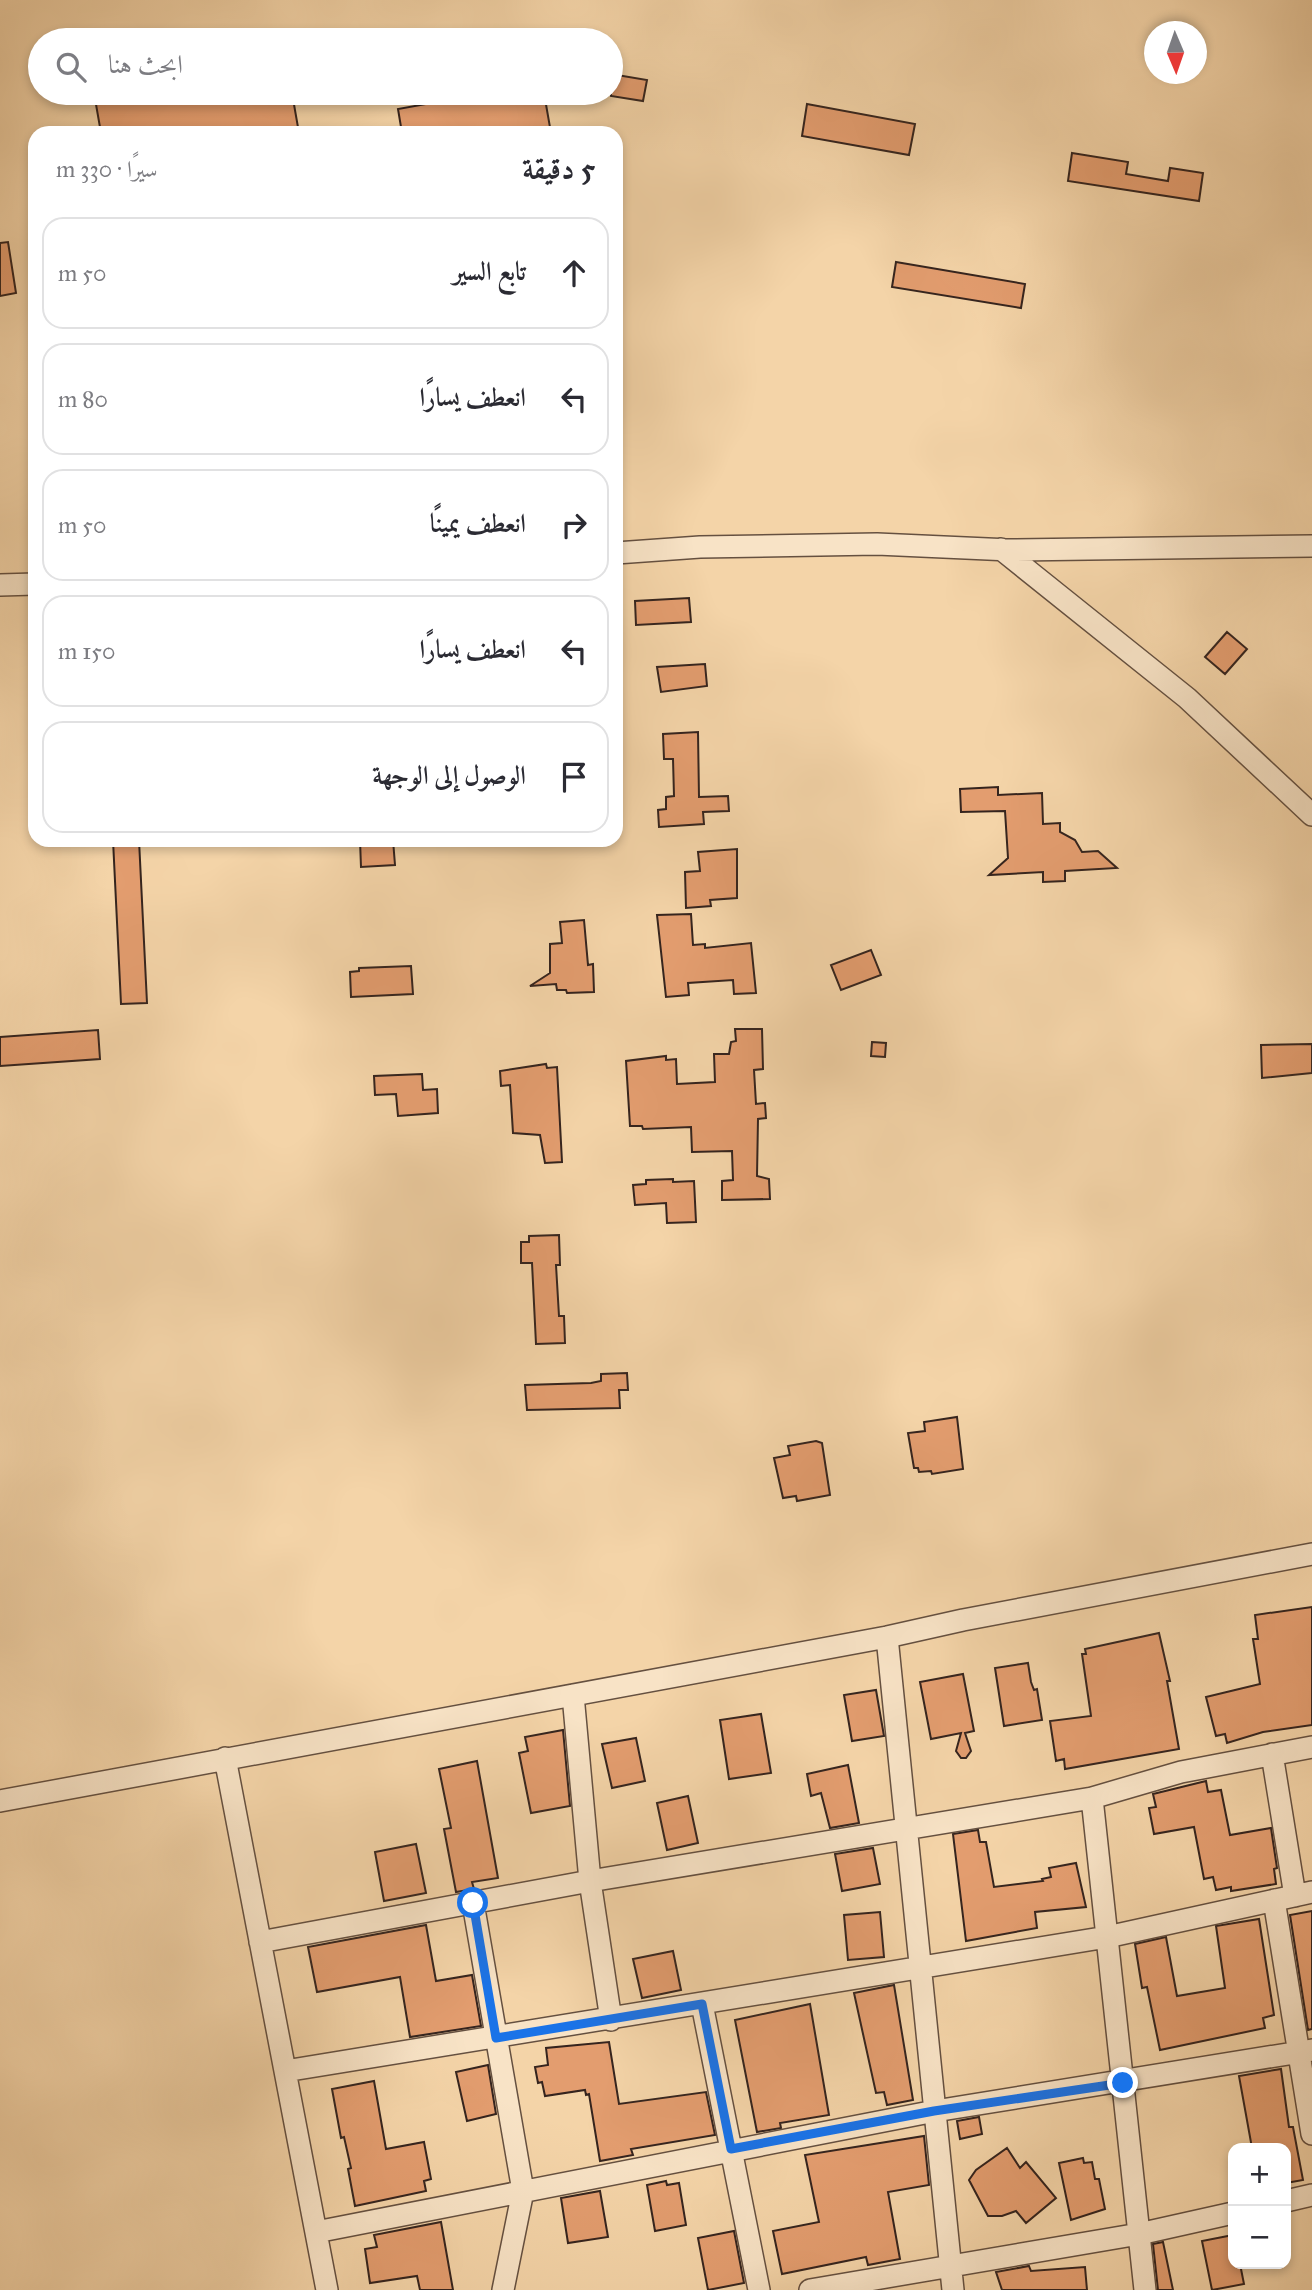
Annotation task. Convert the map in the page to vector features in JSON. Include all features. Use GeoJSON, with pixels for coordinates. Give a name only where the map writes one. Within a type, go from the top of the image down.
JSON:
{"type":"FeatureCollection","features":[{"type":"Feature","properties":{"kind":"street"},"geometry":{"type":"LineString","coordinates":[[623,552],[700,547],[877,544],[1001,550],[1312,546]]}},
{"type":"Feature","properties":{"kind":"street"},"geometry":{"type":"LineString","coordinates":[[1001,550],[1187,698],[1312,815]]}},
{"type":"Feature","properties":{"kind":"street"},"geometry":{"type":"LineString","coordinates":[[0,585],[28,584]]}},
{"type":"Feature","properties":{"kind":"street"},"geometry":{"type":"LineString","coordinates":[[0,1801],[887,1637],[977,1617],[1312,1554]]}},
{"type":"Feature","properties":{"kind":"street"},"geometry":{"type":"LineString","coordinates":[[887,1637],[953,2290]]}},
{"type":"Feature","properties":{"kind":"street"},"geometry":{"type":"LineString","coordinates":[[573,1695],[590,1881],[611,2020]]}},
{"type":"Feature","properties":{"kind":"street"},"geometry":{"type":"LineString","coordinates":[[260,1942],[590,1881],[1091,1798],[1181,1772],[1312,1746]]}},
{"type":"Feature","properties":{"kind":"street"},"geometry":{"type":"LineString","coordinates":[[1272,1755],[1294,1896],[1312,2134]]}},
{"type":"Feature","properties":{"kind":"street"},"geometry":{"type":"LineString","coordinates":[[225,1758],[327,2290]]}},
{"type":"Feature","properties":{"kind":"street"},"geometry":{"type":"LineString","coordinates":[[1091,1798],[1145,2290]]}},
{"type":"Feature","properties":{"kind":"street"},"geometry":{"type":"LineString","coordinates":[[285,2071],[611,2020],[1107,1937],[1294,1896]]}},
{"type":"Feature","properties":{"kind":"street"},"geometry":{"type":"LineString","coordinates":[[473,1903],[523,2191],[503,2290]]}},
{"type":"Feature","properties":{"kind":"street"},"geometry":{"type":"LineString","coordinates":[[702,2004],[759,2290]]}},
{"type":"Feature","properties":{"kind":"street"},"geometry":{"type":"LineString","coordinates":[[316,2232],[934,2111],[1123,2083],[1305,2051]]}},
{"type":"Feature","properties":{"kind":"street"},"geometry":{"type":"LineString","coordinates":[[1291,2200],[1312,2195]]}},
{"type":"Feature","properties":{"kind":"street"},"geometry":{"type":"LineString","coordinates":[[810,2290],[1139,2234],[1228,2214]]}},
{"type":"Feature","properties":{"kind":"building"},"geometry":{"type":"Polygon","coordinates":[[[623,76],[647,80],[643,101],[623,98],[623,76]]]}},
{"type":"Feature","properties":{"kind":"building"},"geometry":{"type":"Polygon","coordinates":[[[807,104],[915,124],[909,155],[802,136],[807,104]]]}},
{"type":"Feature","properties":{"kind":"building"},"geometry":{"type":"Polygon","coordinates":[[[96,105],[294,105],[298,126],[100,126],[96,105]]]}},
{"type":"Feature","properties":{"kind":"building"},"geometry":{"type":"Polygon","coordinates":[[[420,105],[546,105],[550,126],[401,126],[398,109],[420,105]]]}},
{"type":"Feature","properties":{"kind":"building"},"geometry":{"type":"Polygon","coordinates":[[[1072,153],[1128,162],[1126,174],[1168,181],[1170,168],[1203,173],[1199,201],[1068,181],[1072,153]]]}},
{"type":"Feature","properties":{"kind":"building"},"geometry":{"type":"Polygon","coordinates":[[[8,242],[16,293],[0,296],[0,243],[8,242]]]}},
{"type":"Feature","properties":{"kind":"building"},"geometry":{"type":"Polygon","coordinates":[[[896,262],[1025,284],[1021,308],[892,287],[896,262]]]}},
{"type":"Feature","properties":{"kind":"building"},"geometry":{"type":"Polygon","coordinates":[[[689,598],[691,622],[636,625],[635,601],[689,598]]]}},
{"type":"Feature","properties":{"kind":"building"},"geometry":{"type":"Polygon","coordinates":[[[1227,632],[1247,649],[1225,674],[1205,657],[1227,632]]]}},
{"type":"Feature","properties":{"kind":"building"},"geometry":{"type":"Polygon","coordinates":[[[705,664],[707,686],[661,692],[657,667],[705,664]]]}},
{"type":"Feature","properties":{"kind":"building"},"geometry":{"type":"Polygon","coordinates":[[[698,732],[699,797],[728,796],[729,811],[703,812],[704,824],[659,827],[658,810],[666,809],[666,797],[674,796],[673,759],[664,759],[663,734],[698,732]]]}},
{"type":"Feature","properties":{"kind":"building"},"geometry":{"type":"Polygon","coordinates":[[[998,787],[998,795],[1042,793],[1043,824],[1060,823],[1060,832],[1075,840],[1082,852],[1098,851],[1117,868],[1065,871],[1065,881],[1043,882],[1043,872],[989,875],[1008,858],[1005,811],[961,812],[960,789],[998,787]]]}},
{"type":"Feature","properties":{"kind":"building"},"geometry":{"type":"Polygon","coordinates":[[[113,847],[139,847],[147,1003],[121,1004],[113,847]]]}},
{"type":"Feature","properties":{"kind":"building"},"geometry":{"type":"Polygon","coordinates":[[[360,847],[394,847],[395,865],[361,867],[360,847]]]}},
{"type":"Feature","properties":{"kind":"building"},"geometry":{"type":"Polygon","coordinates":[[[737,849],[737,898],[710,900],[711,906],[686,908],[685,872],[700,871],[698,852],[737,849]]]}},
{"type":"Feature","properties":{"kind":"building"},"geometry":{"type":"Polygon","coordinates":[[[691,914],[693,945],[705,944],[705,948],[751,943],[756,993],[734,994],[733,980],[688,983],[689,995],[666,997],[657,915],[691,914]]]}},
{"type":"Feature","properties":{"kind":"building"},"geometry":{"type":"Polygon","coordinates":[[[584,920],[588,965],[593,964],[594,992],[567,993],[566,990],[557,990],[556,984],[530,986],[550,973],[550,944],[562,943],[560,922],[584,920]]]}},
{"type":"Feature","properties":{"kind":"building"},"geometry":{"type":"Polygon","coordinates":[[[871,950],[881,975],[841,990],[831,965],[871,950]]]}},
{"type":"Feature","properties":{"kind":"building"},"geometry":{"type":"Polygon","coordinates":[[[411,966],[413,994],[351,997],[350,972],[359,971],[359,968],[411,966]]]}},
{"type":"Feature","properties":{"kind":"building"},"geometry":{"type":"Polygon","coordinates":[[[735,1029],[762,1029],[763,1069],[754,1070],[756,1104],[765,1103],[766,1118],[758,1119],[757,1176],[769,1179],[770,1199],[722,1200],[722,1181],[733,1180],[732,1151],[692,1152],[691,1127],[643,1129],[642,1126],[630,1126],[626,1061],[666,1056],[666,1060],[676,1059],[677,1084],[715,1082],[714,1054],[729,1054],[731,1042],[736,1041],[735,1029]]]}},
{"type":"Feature","properties":{"kind":"building"},"geometry":{"type":"Polygon","coordinates":[[[98,1030],[100,1059],[0,1066],[0,1037],[98,1030]]]}},
{"type":"Feature","properties":{"kind":"building"},"geometry":{"type":"Polygon","coordinates":[[[872,1042],[886,1043],[885,1057],[871,1056],[872,1042]]]}},
{"type":"Feature","properties":{"kind":"building"},"geometry":{"type":"Polygon","coordinates":[[[1312,1044],[1312,1073],[1262,1078],[1261,1045],[1312,1044]]]}},
{"type":"Feature","properties":{"kind":"building"},"geometry":{"type":"Polygon","coordinates":[[[546,1064],[547,1068],[557,1067],[562,1162],[545,1163],[540,1135],[513,1133],[510,1085],[501,1086],[500,1071],[546,1064]]]}},
{"type":"Feature","properties":{"kind":"building"},"geometry":{"type":"Polygon","coordinates":[[[422,1074],[423,1090],[437,1089],[438,1113],[398,1116],[396,1094],[375,1095],[374,1076],[422,1074]]]}},
{"type":"Feature","properties":{"kind":"building"},"geometry":{"type":"Polygon","coordinates":[[[673,1179],[673,1182],[694,1181],[696,1222],[667,1223],[666,1203],[635,1205],[633,1185],[646,1184],[646,1180],[673,1179]]]}},
{"type":"Feature","properties":{"kind":"building"},"geometry":{"type":"Polygon","coordinates":[[[559,1235],[560,1265],[556,1265],[559,1316],[564,1316],[565,1343],[536,1344],[532,1263],[521,1263],[521,1242],[529,1242],[529,1236],[559,1235]]]}},
{"type":"Feature","properties":{"kind":"building"},"geometry":{"type":"Polygon","coordinates":[[[627,1373],[628,1390],[619,1390],[620,1408],[527,1410],[525,1385],[591,1383],[601,1381],[601,1374],[627,1373]]]}},
{"type":"Feature","properties":{"kind":"building"},"geometry":{"type":"Polygon","coordinates":[[[957,1417],[963,1469],[932,1474],[931,1471],[919,1472],[918,1468],[914,1468],[908,1433],[925,1431],[924,1422],[957,1417]]]}},
{"type":"Feature","properties":{"kind":"building"},"geometry":{"type":"Polygon","coordinates":[[[816,1441],[822,1443],[830,1495],[797,1501],[796,1496],[783,1498],[774,1458],[790,1455],[788,1446],[816,1441]]]}},
{"type":"Feature","properties":{"kind":"building"},"geometry":{"type":"Polygon","coordinates":[[[1312,1607],[1312,1725],[1263,1732],[1227,1743],[1225,1734],[1216,1736],[1206,1697],[1260,1684],[1253,1639],[1258,1639],[1255,1615],[1312,1607]]]}},
{"type":"Feature","properties":{"kind":"building"},"geometry":{"type":"Polygon","coordinates":[[[1159,1633],[1170,1681],[1167,1681],[1179,1749],[1065,1769],[1064,1759],[1056,1761],[1050,1721],[1091,1716],[1082,1654],[1086,1654],[1085,1649],[1159,1633]]]}},
{"type":"Feature","properties":{"kind":"building"},"geometry":{"type":"Polygon","coordinates":[[[1028,1663],[1031,1682],[1034,1690],[1037,1689],[1042,1720],[1004,1726],[995,1668],[1028,1663]]]}},
{"type":"Feature","properties":{"kind":"building"},"geometry":{"type":"Polygon","coordinates":[[[963,1674],[974,1731],[965,1733],[971,1751],[966,1758],[961,1758],[956,1751],[961,1733],[931,1739],[920,1682],[963,1674]]]}},
{"type":"Feature","properties":{"kind":"building"},"geometry":{"type":"Polygon","coordinates":[[[876,1690],[884,1736],[852,1741],[844,1695],[876,1690]]]}},
{"type":"Feature","properties":{"kind":"building"},"geometry":{"type":"Polygon","coordinates":[[[761,1714],[771,1773],[729,1779],[720,1720],[761,1714]]]}},
{"type":"Feature","properties":{"kind":"building"},"geometry":{"type":"Polygon","coordinates":[[[563,1730],[570,1806],[531,1813],[519,1753],[528,1751],[525,1737],[563,1730]]]}},
{"type":"Feature","properties":{"kind":"building"},"geometry":{"type":"Polygon","coordinates":[[[636,1738],[645,1781],[612,1788],[602,1744],[636,1738]]]}},
{"type":"Feature","properties":{"kind":"building"},"geometry":{"type":"Polygon","coordinates":[[[477,1761],[498,1878],[472,1882],[474,1889],[456,1892],[444,1829],[451,1828],[439,1769],[477,1761]]]}},
{"type":"Feature","properties":{"kind":"building"},"geometry":{"type":"Polygon","coordinates":[[[848,1765],[859,1823],[830,1828],[821,1793],[811,1796],[807,1774],[848,1765]]]}},
{"type":"Feature","properties":{"kind":"building"},"geometry":{"type":"Polygon","coordinates":[[[1206,1781],[1208,1792],[1221,1790],[1230,1835],[1271,1828],[1277,1868],[1274,1869],[1276,1884],[1231,1891],[1231,1887],[1216,1890],[1213,1877],[1204,1879],[1194,1827],[1154,1834],[1149,1808],[1156,1807],[1153,1794],[1206,1781]]]}},
{"type":"Feature","properties":{"kind":"building"},"geometry":{"type":"Polygon","coordinates":[[[688,1796],[698,1843],[667,1850],[657,1803],[688,1796]]]}},
{"type":"Feature","properties":{"kind":"building"},"geometry":{"type":"Polygon","coordinates":[[[978,1830],[980,1842],[986,1842],[994,1887],[1043,1881],[1042,1879],[1051,1877],[1049,1868],[1076,1863],[1086,1907],[1035,1912],[1037,1928],[966,1941],[953,1834],[978,1830]]]}},
{"type":"Feature","properties":{"kind":"building"},"geometry":{"type":"Polygon","coordinates":[[[416,1844],[426,1893],[384,1901],[375,1852],[416,1844]]]}},
{"type":"Feature","properties":{"kind":"building"},"geometry":{"type":"Polygon","coordinates":[[[873,1848],[880,1884],[842,1891],[835,1854],[873,1848]]]}},
{"type":"Feature","properties":{"kind":"building"},"geometry":{"type":"Polygon","coordinates":[[[1312,1911],[1312,2029],[1308,2030],[1290,1915],[1312,1911]]]}},
{"type":"Feature","properties":{"kind":"building"},"geometry":{"type":"Polygon","coordinates":[[[880,1912],[884,1957],[848,1960],[844,1915],[880,1912]]]}},
{"type":"Feature","properties":{"kind":"building"},"geometry":{"type":"Polygon","coordinates":[[[1259,1919],[1274,2015],[1263,2018],[1265,2028],[1160,2050],[1147,1987],[1142,1988],[1135,1944],[1166,1937],[1177,1996],[1225,1988],[1216,1926],[1259,1919]]]}},
{"type":"Feature","properties":{"kind":"building"},"geometry":{"type":"Polygon","coordinates":[[[426,1925],[436,1981],[472,1975],[481,2026],[410,2037],[400,1977],[317,1992],[308,1947],[426,1925]]]}},
{"type":"Feature","properties":{"kind":"building"},"geometry":{"type":"Polygon","coordinates":[[[673,1951],[681,1990],[642,1998],[633,1959],[673,1951]]]}},
{"type":"Feature","properties":{"kind":"building"},"geometry":{"type":"Polygon","coordinates":[[[894,1985],[913,2100],[887,2105],[884,2092],[876,2093],[854,1993],[894,1985]]]}},
{"type":"Feature","properties":{"kind":"building"},"geometry":{"type":"Polygon","coordinates":[[[810,2004],[829,2115],[780,2123],[781,2128],[757,2132],[735,2020],[810,2004]]]}},
{"type":"Feature","properties":{"kind":"building"},"geometry":{"type":"Polygon","coordinates":[[[609,2042],[619,2104],[706,2092],[715,2135],[631,2149],[633,2155],[600,2161],[589,2094],[586,2095],[585,2090],[545,2096],[542,2082],[538,2083],[535,2067],[548,2065],[546,2048],[609,2042]]]}},
{"type":"Feature","properties":{"kind":"building"},"geometry":{"type":"Polygon","coordinates":[[[488,2065],[496,2114],[467,2121],[456,2072],[488,2065]]]}},
{"type":"Feature","properties":{"kind":"building"},"geometry":{"type":"Polygon","coordinates":[[[1281,2069],[1289,2127],[1293,2127],[1303,2180],[1291,2182],[1291,2143],[1251,2143],[1239,2076],[1281,2069]]]}},
{"type":"Feature","properties":{"kind":"building"},"geometry":{"type":"Polygon","coordinates":[[[374,2081],[386,2149],[424,2142],[431,2179],[424,2181],[426,2191],[355,2206],[348,2169],[351,2168],[344,2137],[341,2138],[332,2089],[374,2081]]]}},
{"type":"Feature","properties":{"kind":"building"},"geometry":{"type":"Polygon","coordinates":[[[979,2117],[982,2134],[960,2139],[957,2121],[979,2117]]]}},
{"type":"Feature","properties":{"kind":"building"},"geometry":{"type":"Polygon","coordinates":[[[924,2136],[929,2185],[888,2192],[900,2259],[868,2265],[866,2257],[782,2274],[773,2231],[819,2222],[805,2155],[924,2136]]]}},
{"type":"Feature","properties":{"kind":"building"},"geometry":{"type":"Polygon","coordinates":[[[1007,2148],[1020,2168],[1026,2162],[1056,2198],[1026,2223],[1016,2211],[1002,2216],[988,2216],[969,2180],[976,2170],[1007,2148]]]}},
{"type":"Feature","properties":{"kind":"building"},"geometry":{"type":"Polygon","coordinates":[[[1083,2158],[1084,2163],[1092,2162],[1095,2179],[1099,2179],[1105,2209],[1071,2220],[1059,2163],[1083,2158]]]}},
{"type":"Feature","properties":{"kind":"building"},"geometry":{"type":"Polygon","coordinates":[[[666,2181],[667,2185],[679,2183],[686,2225],[655,2231],[647,2185],[666,2181]]]}},
{"type":"Feature","properties":{"kind":"building"},"geometry":{"type":"Polygon","coordinates":[[[600,2191],[608,2237],[568,2243],[561,2198],[600,2191]]]}},
{"type":"Feature","properties":{"kind":"building"},"geometry":{"type":"Polygon","coordinates":[[[441,2222],[453,2290],[420,2290],[417,2276],[370,2283],[365,2249],[377,2247],[374,2235],[441,2222]]]}},
{"type":"Feature","properties":{"kind":"building"},"geometry":{"type":"Polygon","coordinates":[[[734,2231],[744,2283],[708,2290],[698,2238],[734,2231]]]}},
{"type":"Feature","properties":{"kind":"building"},"geometry":{"type":"Polygon","coordinates":[[[1228,2236],[1228,2269],[1241,2269],[1244,2284],[1212,2290],[1202,2241],[1228,2236]]]}},
{"type":"Feature","properties":{"kind":"building"},"geometry":{"type":"Polygon","coordinates":[[[1163,2242],[1173,2290],[1158,2290],[1153,2244],[1163,2242]]]}},
{"type":"Feature","properties":{"kind":"building"},"geometry":{"type":"Polygon","coordinates":[[[1029,2266],[1031,2271],[1085,2267],[1087,2290],[1002,2290],[996,2272],[1029,2266]]]}},
{"type":"Feature","properties":{"kind":"route"},"geometry":{"type":"LineString","coordinates":[[473,1903],[496,2038],[702,2004],[731,2149],[934,2111],[1123,2083]]}}]}
